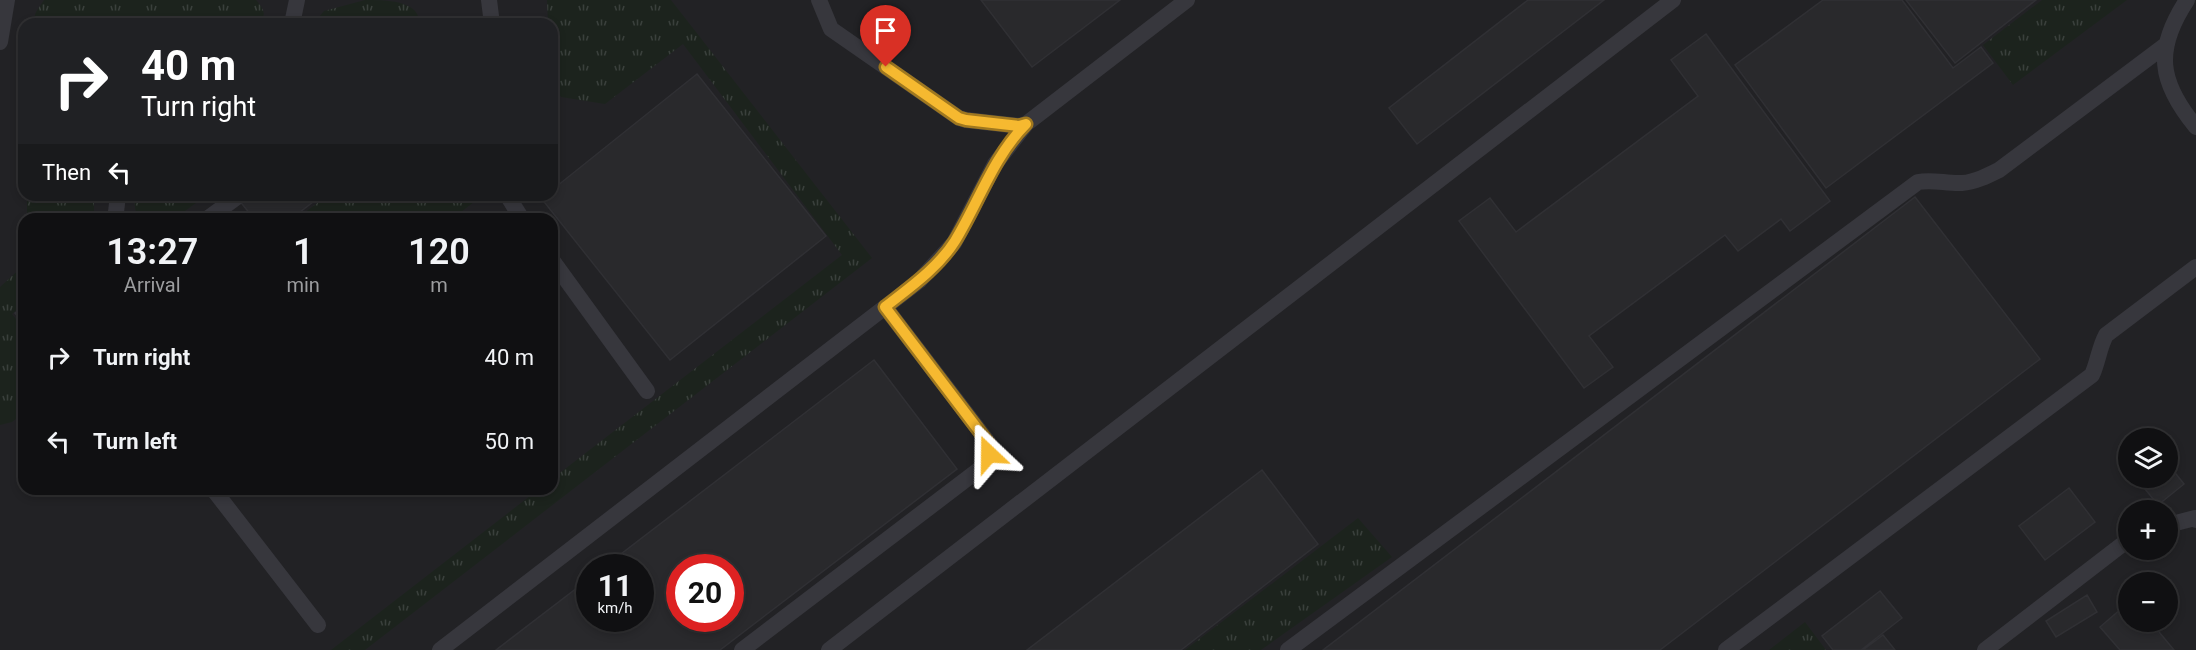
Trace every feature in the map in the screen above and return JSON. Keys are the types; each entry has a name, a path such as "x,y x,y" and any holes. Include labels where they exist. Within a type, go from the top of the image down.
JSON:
{"lane":[{"path":"0,42 8,0"},
{"path":"293,18 297,0"},
{"path":"489,0 491,18"},
{"path":"819,0 831,28 959,118 1019,126 1026,124"},
{"path":"440,650 919,281 954,243 995,164 1026,124 1187,0"},
{"path":"829,650 1673,0"},
{"path":"2187,0 2174,20 2167,44 2167,80 2179,106 2196,127"},
{"path":"1288,650 1918,182 1930,180 1963,183 1999,170 2167,44"},
{"path":"215,213 232,201"},
{"path":"1726,650 2092,375 2100,345 2106,335 2196,267"},
{"path":"558,268 647,391"},
{"path":"742,650 981,468 986,461 989,444 885,307"},
{"path":"218,495 318,625"},
{"path":"2178,522 2195,518 2196,520"},
{"path":"1985,650 2118,548"}],"shaded area":[{"path":"0,0 2196,0 2196,650 0,650"}],"green space":[{"path":"44,0 256,0 263,9 264,15 263,18 34,18"},
{"path":"365,0 391,1 408,6 414,10 418,18 318,18 324,11"},
{"path":"547,0 671,0 872,258 365,650 331,650 531,495 558,495 558,474 842,255 683,44 605,104 561,97 558,93 558,18 548,18"},
{"path":"2042,0 2127,0 2013,85 1983,45"},
{"path":"27,201 94,201 94,213 27,213"},
{"path":"134,201 199,201 182,213 136,213"},
{"path":"320,201 474,201 460,213 304,213"},
{"path":"18,270 18,308 12,314 18,322 18,418 12,422 0,425 0,287"},
{"path":"1358,518 1392,557 1261,650 1185,650"},
{"path":"1805,622 1826,650 1769,650"}],"building":[{"path":"981,0 1120,0 1032,67"},
{"path":"1528,0 1604,0 1417,144 1389,108"},
{"path":"1823,0 1902,0 1953,68 1981,47 1993,63 1826,188 1735,65"},
{"path":"1906,0 2036,0 1955,63"},
{"path":"1706,34 1830,201 1790,231 1781,219 1738,251 1725,235 1589,336 1613,367 1584,388 1459,221 1490,198 1516,232 1698,96 1671,60"},
{"path":"697,74 826,236 670,360 558,219 558,213 553,213 543,201 558,201 558,185"},
{"path":"1915,197 2040,359 1660,650 1323,650"},
{"path":"240,201 314,201 299,213 249,213"},
{"path":"874,360 957,469 744,632 744,554 666,554 666,632 744,632 720,650 496,650 576,589 576,632 654,632 654,554 621,554"},
{"path":"1262,470 1318,544 1181,650 1027,650"},
{"path":"2178,476 2184,484 2164,500 2154,500 2144,488 2178,488"},
{"path":"2069,488 2095,522 2045,560 2019,526"},
{"path":"1880,591 1902,618 1861,650 1833,650 1822,636"},
{"path":"2087,595 2097,612 2056,637 2046,621"},
{"path":"2118,612 2118,632 2159,632 2174,650 2120,650 2100,627"},
{"path":"1883,635 1895,650 1863,650"}],"route":[{"path":"886,67 959,118 1019,126 1026,124 1019,130 995,164 954,243 919,281 885,307 989,444 989,454"}]}
